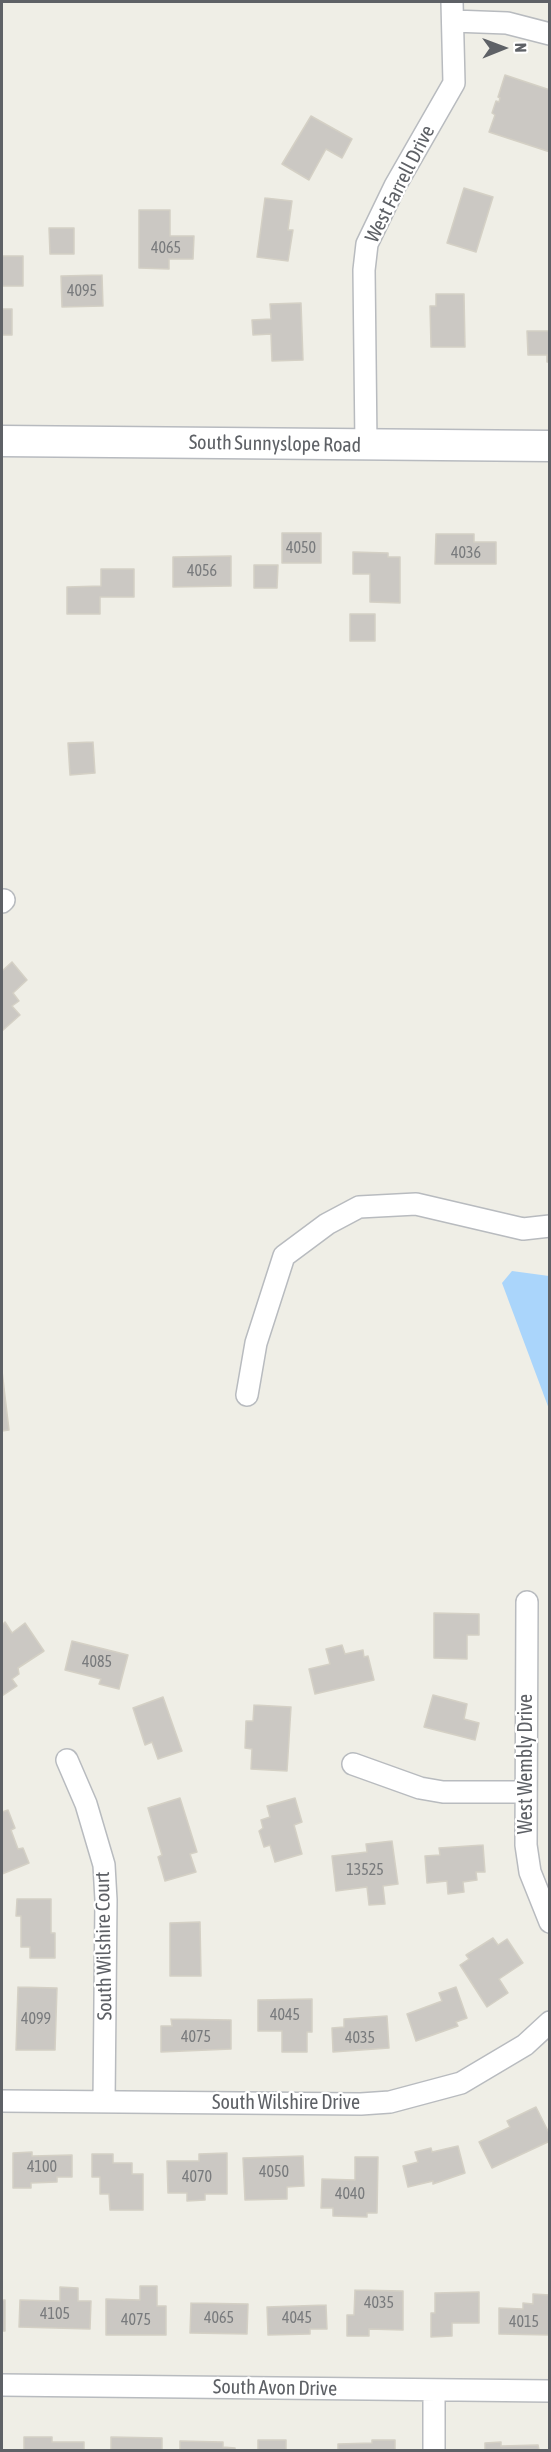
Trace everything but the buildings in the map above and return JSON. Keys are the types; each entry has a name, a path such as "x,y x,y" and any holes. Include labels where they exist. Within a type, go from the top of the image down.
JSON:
{"street":[{"path":"452,11 549,34"},
{"name":"West Farrell Drive","path":"366,445 364,270 368,244 395,186 454,83 452,11"},
{"name":"South Sunnyslope Road","path":"2,441 549,446"},
{"path":"248,1395 256,1343 284,1256 327,1224 359,1207 416,1204 523,1229 549,1226"},
{"name":"West Wembly Drive","path":"527,1602 526,1845 530,1872 549,1922"},
{"name":"South Wilshire Court","path":"67,1760 97,1836 104,1864 106,1900 104,2102"},
{"path":"353,1764 420,1788 443,1792 525,1792"},
{"name":"South Wilshire Drive","path":"2,2101 361,2104 390,2102 424,2095 461,2083 525,2045 549,2022"},
{"name":"South Avon Drive","path":"2,2385 549,2391"},
{"path":"434,2390 434,2451"}],"water":[{"path":"512,1271 549,1276 549,1409 502,1283"}]}
